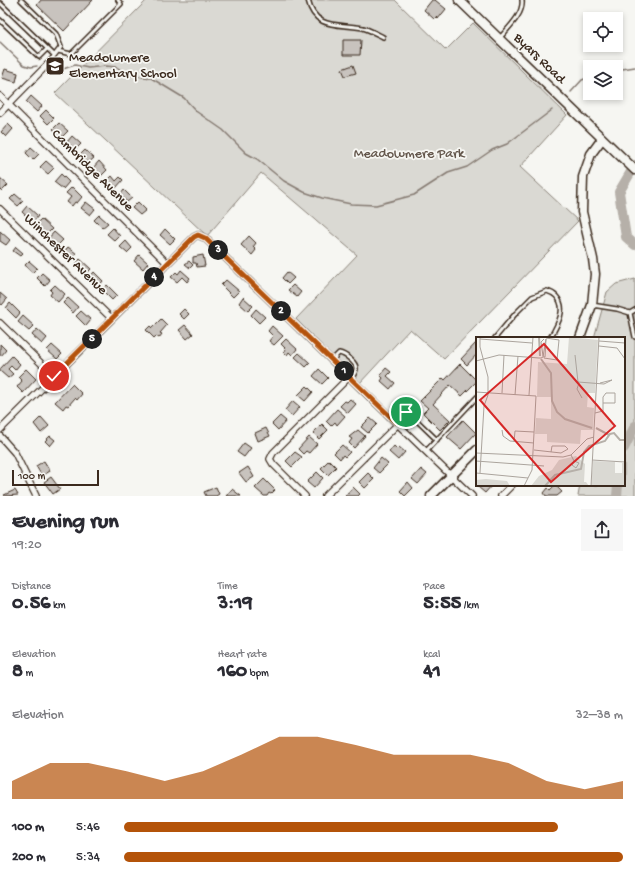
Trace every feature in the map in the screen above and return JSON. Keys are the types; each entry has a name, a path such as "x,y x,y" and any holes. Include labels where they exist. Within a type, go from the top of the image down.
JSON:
{"street":[{"name":"Byars Road","path":"459,0 635,170"},
{"path":"0,113 47,64"},
{"name":"Cambridge Avenue","path":"0,96 167,264"},
{"path":"580,337 592,305 594,274 593,259 582,212 583,177 591,154 602,139"},
{"name":"Winchester Avenue","path":"0,209 112,319"},
{"path":"0,430 194,237 198,235 205,238 472,496"},
{"path":"0,322 54,376"},
{"path":"305,496 273,464 270,459 273,453 350,378"},
{"path":"325,496 397,423"},
{"path":"0,436 15,453 36,496"},
{"path":"431,496 476,451"},
{"path":"501,496 511,486"}],"lane":[{"path":"21,0 56,34 61,47 47,64"},
{"path":"58,51 71,54 121,4 118,0"},
{"path":"308,0 312,11 326,24 363,28 383,37"},
{"path":"499,39 518,15 523,5 522,0"},
{"path":"0,3 54,56"},
{"path":"0,20 39,57 47,49"},
{"path":"496,337 532,297 547,291 556,296 562,307 559,322 551,337"},
{"path":"592,305 617,309 630,314"},
{"path":"630,314 635,310"},
{"path":"630,314 635,337"},
{"path":"332,360 339,353 342,353 350,360 356,366 356,370 350,378"},
{"path":"426,451 476,399"},
{"path":"397,423 406,412 409,413 437,440"}],"green space":[{"name":"Meadowmere Park","path":"147,0 395,0 446,50 473,23 567,115 520,167 578,221 444,359 410,329 359,384 296,319 357,255 261,173 207,236 55,93"},
{"path":"635,279 635,496 578,496 580,486 625,486 625,337 594,337 607,292 616,284"}],"building":[{"path":"41,0 93,0 64,31 37,5"},
{"path":"432,0 435,0 446,9 438,19 436,17 434,19 424,10"},
{"path":"343,40 361,40 360,55 343,55"},
{"path":"353,65 356,73 345,76 342,69"},
{"path":"5,69 18,73 16,82 2,78"},
{"path":"31,96 42,106 37,112 26,102"},
{"path":"46,110 54,118 48,124 40,116"},
{"path":"59,123 68,131 62,137 53,129"},
{"path":"8,124 13,129 6,137 1,132"},
{"path":"72,136 81,144 75,150 67,142"},
{"path":"31,147 39,154 33,160 26,153"},
{"path":"85,150 94,158 88,163 80,155"},
{"path":"46,161 54,168 48,174 40,167"},
{"path":"99,161 107,170 101,176 93,168"},
{"path":"61,174 69,182 63,189 54,182"},
{"path":"112,176 116,181 120,177 123,180 115,189 107,181"},
{"path":"0,178 8,185 2,191 0,189"},
{"path":"72,187 82,197 72,206 67,202 71,197 66,193"},
{"path":"124,190 132,198 127,202 120,195"},
{"path":"15,194 23,201 18,206 10,199"},
{"path":"86,202 95,209 90,215 81,208"},
{"path":"138,202 146,210 140,215 132,208"},
{"path":"27,206 38,216 33,222 22,212"},
{"path":"99,215 108,223 102,228 94,220"},
{"path":"41,219 52,229 46,235 35,225"},
{"path":"113,228 120,236 115,241 107,234"},
{"path":"165,229 175,239 170,244 160,235"},
{"path":"0,231 10,240 6,245 0,241"},
{"path":"54,232 63,240 57,246 48,239"},
{"path":"249,236 256,243 253,247 256,250 252,255 241,245"},
{"path":"126,241 132,248 127,253 120,247"},
{"path":"16,247 23,253 20,256 13,251"},
{"path":"68,247 77,254 71,260 63,253"},
{"path":"139,255 148,263 143,269 134,261"},
{"path":"203,255 205,266 197,267 196,263 193,263 193,257"},
{"path":"80,259 91,269 86,274 75,264"},
{"path":"29,261 37,268 32,273 25,265"},
{"path":"189,261 193,265 190,268 185,264"},
{"path":"181,270 190,278 187,282 182,277 177,282 171,277 176,272 178,274"},
{"path":"94,272 103,281 98,287 89,278"},
{"path":"287,272 294,278 288,284 282,278"},
{"path":"42,273 50,280 45,286 37,278"},
{"path":"226,280 239,291 233,297 221,285"},
{"path":"55,285 65,294 58,302 50,295 52,292 50,290"},
{"path":"107,285 117,295 112,300 102,290"},
{"path":"293,285 301,292 297,297 288,290"},
{"path":"0,293 7,299 2,305 0,303"},
{"path":"243,297 253,306 248,311 239,303"},
{"path":"68,298 78,307 73,313 63,303"},
{"path":"10,303 20,313 16,318 6,308"},
{"path":"184,309 189,314 184,319 179,314"},
{"path":"256,309 265,317 259,323 251,315"},
{"path":"81,311 91,320 86,326 76,316"},
{"path":"23,316 34,326 29,331 18,322"},
{"path":"161,319 167,325 160,333 162,334 159,338 156,336 154,338 146,330 150,326 152,328"},
{"path":"185,325 193,334 187,339 179,330"},
{"path":"272,326 283,336 274,345 269,341 273,336 268,331"},
{"path":"37,329 47,338 42,344 32,335"},
{"path":"286,339 297,349 292,355 289,352 287,355 284,352 286,349 281,344"},
{"path":"476,343 476,355 467,365 461,359"},
{"path":"0,344 6,350 1,356 0,354"},
{"path":"52,345 62,354 57,359 47,350"},
{"path":"299,353 310,363 306,367 295,357"},
{"path":"12,356 20,364 15,370 11,366 8,369 13,374 8,378 0,371 0,369"},
{"path":"460,364 476,380 476,382 462,396 450,385 433,404 450,420 440,430 423,413 428,408 420,401 443,378 445,380"},
{"path":"386,368 391,372 387,376 395,383 390,389 381,381 383,378 380,375"},
{"path":"26,369 36,379 23,393 17,387 22,381 18,377"},
{"path":"319,369 328,378 322,384 313,376"},
{"path":"72,384 82,394 77,400 75,398 63,409 55,402"},
{"path":"307,386 313,392 305,401 298,395"},
{"path":"350,399 356,404 348,413 340,406 345,401 347,402"},
{"path":"293,401 300,407 292,416 285,410"},
{"path":"337,409 345,416 337,425 335,422 331,426 326,421"},
{"path":"280,416 286,421 278,430 272,424"},
{"path":"41,417 49,426 41,433 34,424"},
{"path":"370,418 377,424 368,433 361,427"},
{"path":"463,420 476,433 461,449 447,437"},
{"path":"322,424 328,430 319,439 313,433"},
{"path":"266,428 270,436 258,441 255,433"},
{"path":"358,430 365,436 354,448 349,443 352,439 349,437"},
{"path":"50,436 55,440 50,446 45,441"},
{"path":"309,437 317,444 309,453 306,451 303,454 298,449"},
{"path":"244,443 251,448 244,457 237,452"},
{"path":"342,445 350,452 345,457 343,455 340,459 334,453"},
{"path":"394,446 397,449 399,447 405,452 398,460 389,452"},
{"path":"295,452 302,457 292,467 286,461"},
{"path":"381,458 388,464 379,473 373,468"},
{"path":"329,460 336,467 328,475 321,468"},
{"path":"44,461 50,471 42,476 36,466"},
{"path":"248,467 254,477 246,482 239,473"},
{"path":"421,469 427,474 418,484 412,479"},
{"path":"317,472 323,478 314,488 307,482"},
{"path":"368,473 374,479 365,488 359,482"},
{"path":"51,477 60,489 53,494 44,482"},
{"path":"264,479 275,490 267,496 264,496 255,488"},
{"path":"408,482 413,488 405,496 400,491"},
{"path":"478,486 491,486 485,493"},
{"path":"556,486 562,492 557,496 546,496 544,493 548,488 550,490"},
{"path":"216,487 219,494 216,496 206,496 204,492"},
{"path":"353,487 360,494 358,496 345,496"},
{"path":"232,489 237,493 241,496 226,496"},
{"path":"15,490 18,495 4,495"}],"waterway":[{"path":"0,42 24,65 31,67 37,66"},
{"path":"52,68 63,69 75,65 88,68 106,66 116,67 129,75 151,78 184,98 197,112 223,130 246,153 257,159 284,181 304,192 322,198 351,204 376,205 414,195 448,173 467,167 492,150 507,144 552,110"},
{"path":"623,69 635,67"},
{"path":"571,92 583,80"},
{"path":"635,165 619,192 626,237 635,245"},
{"path":"625,446 635,426"},
{"path":"617,496 618,486"}],"place":[{"name":"Meadowmere Elementary School","path":"55,66"}],"route":[{"path":"54,376 194,237 198,235 205,238 396,422 406,412"}]}
